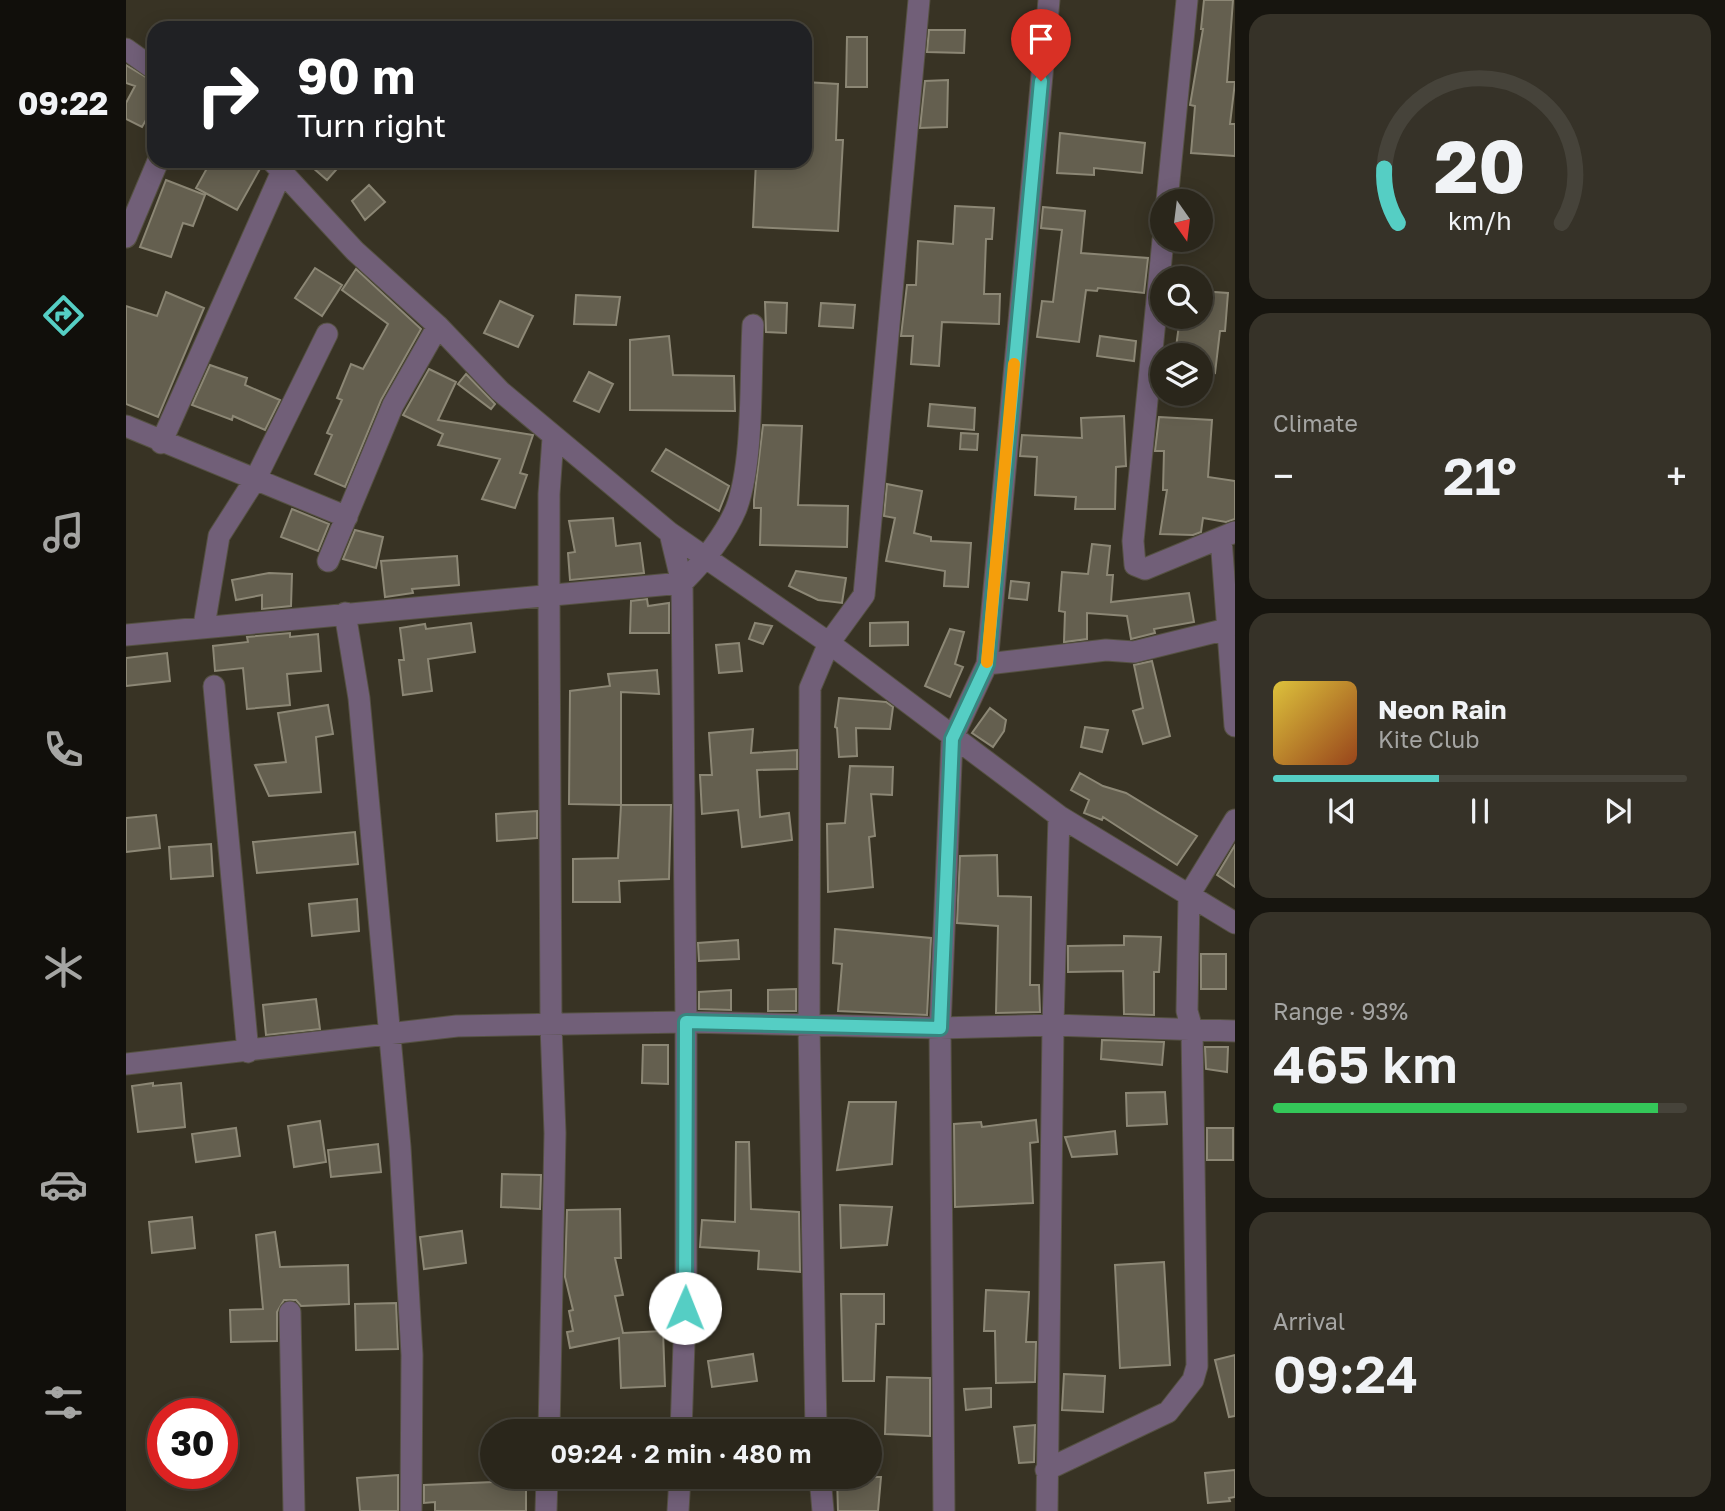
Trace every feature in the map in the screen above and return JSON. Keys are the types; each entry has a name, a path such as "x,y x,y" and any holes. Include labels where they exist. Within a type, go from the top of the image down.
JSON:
{"street":[{"path":"907,0 934,0"},
{"path":"816,1419 809,1025 810,688 829,643 864,595 919,0"},
{"path":"944,1511 940,1028 952,739 987,664 1049,0"},
{"path":"1168,189 1187,0"},
{"path":"126,49 147,64"},
{"path":"126,237 155,168"},
{"path":"162,443 276,168"},
{"path":"280,168 355,251 438,326 500,391 670,533 829,643 952,739 1059,816 1235,923"},
{"path":"1162,252 1133,541 1135,565 1145,569 1228,535 1227,629 1235,726"},
{"path":"126,635 682,583 707,558 736,508 746,461 753,325"},
{"path":"328,561 393,405 438,326"},
{"path":"204,626 219,536 256,478 327,334"},
{"path":"126,426 347,517"},
{"path":"549,1419 555,1133 551,1026 549,494 553,438"},
{"path":"670,533 682,583 686,1282 681,1419"},
{"path":"345,613 359,698 390,1032 412,1355 411,1511"},
{"path":"987,664 1106,650 1134,652 1227,629"},
{"path":"214,686 248,1052"},
{"path":"1047,1511 1053,1025 1059,816"},
{"path":"1046,1470 1168,1412 1193,1380 1197,1366 1192,1030 1187,1011 1189,895 1235,820"},
{"path":"126,1064 248,1052 390,1032 457,1027 686,1022 940,1028 1053,1025 1235,1031"},
{"path":"290,1312 294,1511"},
{"path":"546,1511 547,1489"},
{"path":"678,1511 679,1489"},
{"path":"821,1489 823,1511"}],"building":[{"path":"1204,0 1233,0 1227,82 1235,82 1230,124 1235,124 1235,156 1191,153 1195,106 1190,105 1203,29"},
{"path":"929,30 965,30 964,53 927,52"},
{"path":"847,37 867,37 867,87 846,87"},
{"path":"126,65 147,78 147,118 142,127 126,119 126,103 135,86 126,83"},
{"path":"948,80 947,127 920,128 925,81"},
{"path":"812,82 838,84 836,140 843,140 838,231 753,227 756,168 812,168"},
{"path":"1060,133 1145,143 1142,173 1094,168 1094,175 1057,173"},
{"path":"207,168 260,168 237,210 196,188"},
{"path":"313,168 338,168 327,180"},
{"path":"166,180 205,195 193,226 183,223 171,257 140,247"},
{"path":"369,185 385,202 365,220 352,201"},
{"path":"955,206 994,208 992,239 986,239 984,294 1000,294 999,324 942,322 939,366 911,364 913,336 901,336 907,285 916,285 918,241 953,244"},
{"path":"1043,207 1085,211 1081,253 1148,258 1144,293 1098,288 1097,291 1086,290 1079,342 1037,337 1042,301 1053,302 1062,230 1041,228"},
{"path":"315,268 342,285 322,316 295,298"},
{"path":"356,269 421,329 381,400 345,487 315,474 332,435 327,433 342,400 337,398 351,364 363,369 388,324 342,290"},
{"path":"166,292 204,308 158,417 126,404 126,306 157,316"},
{"path":"1213,292 1228,293 1225,331 1220,331 1215,373 1213,343 1177,343 1178,329 1213,329"},
{"path":"576,295 620,297 616,325 574,324"},
{"path":"500,301 533,316 518,347 484,333"},
{"path":"765,302 787,303 786,333 766,332"},
{"path":"821,303 855,305 853,328 819,326"},
{"path":"669,336 673,375 734,376 735,411 630,410 630,340"},
{"path":"1100,336 1136,341 1134,361 1097,356"},
{"path":"210,365 247,378 245,385 280,400 265,430 233,416 232,420 192,405"},
{"path":"429,369 456,382 438,420 533,435 520,473 527,475 515,508 482,499 500,459 438,445 443,434 403,415"},
{"path":"589,372 613,384 599,412 574,401"},
{"path":"466,374 495,404 491,409 458,384"},
{"path":"930,404 975,408 974,430 928,426"},
{"path":"1124,416 1126,466 1116,467 1115,509 1075,509 1076,497 1035,495 1037,457 1020,456 1022,435 1082,438 1081,418"},
{"path":"1159,417 1212,420 1208,477 1235,481 1235,519 1226,522 1203,518 1201,532 1193,535 1160,534 1167,490 1163,490 1164,451 1155,451"},
{"path":"763,425 802,426 798,505 848,506 847,547 760,545 761,508 754,508 754,500"},
{"path":"961,433 978,434 977,450 960,449"},
{"path":"666,449 729,486 719,511 652,471"},
{"path":"887,484 922,491 914,533 931,537 931,541 971,543 968,587 944,586 945,571 886,561 895,518 884,516"},
{"path":"292,509 329,524 318,551 281,537"},
{"path":"613,518 616,546 640,543 644,573 570,580 568,553 575,552 569,521"},
{"path":"355,530 383,537 376,568 343,559"},
{"path":"1092,544 1110,546 1107,575 1113,575 1111,602 1189,593 1194,622 1154,629 1155,633 1131,639 1127,616 1087,613 1087,639 1064,642 1065,612 1059,611 1062,572 1088,574"},
{"path":"457,556 459,585 412,589 413,593 385,597 381,561"},
{"path":"796,571 846,578 842,603 818,600 789,586"},
{"path":"269,573 292,574 291,606 262,609 262,595 236,600 232,580"},
{"path":"1011,581 1029,583 1027,600 1009,598"},
{"path":"647,599 648,606 669,603 669,633 630,633 631,601"},
{"path":"908,622 908,645 870,646 870,623"},
{"path":"471,623 475,652 428,659 432,691 403,695 399,660 404,660 400,628 425,624 426,629"},
{"path":"755,623 772,626 763,644 749,639"},
{"path":"950,629 964,632 955,664 963,667 950,697 925,686"},
{"path":"290,633 290,637 318,634 321,671 287,674 290,705 247,709 243,668 215,671 213,646 248,642 247,637"},
{"path":"739,643 742,671 719,673 716,645"},
{"path":"167,653 170,681 126,686 126,658"},
{"path":"1152,661 1170,736 1143,744 1133,711 1143,708 1134,665"},
{"path":"657,670 659,694 621,692 621,805 569,804 570,691 610,686 608,674"},
{"path":"839,698 886,702 893,707 890,729 856,728 857,756 839,757 835,727"},
{"path":"328,705 333,734 316,737 321,792 269,796 255,765 286,762 278,713"},
{"path":"990,708 1006,720 1004,731 993,747 972,733"},
{"path":"1085,727 1108,730 1102,752 1081,747"},
{"path":"753,729 751,753 797,750 797,769 757,770 760,817 789,813 792,840 742,847 738,810 702,814 700,775 712,775 709,733"},
{"path":"850,766 893,767 892,795 871,794 875,836 869,837 873,887 828,892 827,824 845,823"},
{"path":"1080,773 1103,786 1126,793 1197,836 1177,865 1103,817 1102,820 1084,813 1089,800 1071,790"},
{"path":"621,805 671,805 669,879 619,881 620,902 573,902 573,859 618,858"},
{"path":"537,811 537,838 497,841 496,814"},
{"path":"156,815 160,848 126,852 126,818"},
{"path":"355,832 358,864 257,873 253,842"},
{"path":"211,844 213,876 171,879 169,847"},
{"path":"1235,845 1235,887 1217,875"},
{"path":"997,855 998,896 1031,897 1030,985 1039,985 1040,1012 996,1013 998,926 957,923 960,856"},
{"path":"357,899 359,931 312,936 309,904"},
{"path":"835,929 931,938 927,1015 838,1011 842,964 833,963"},
{"path":"1124,936 1161,937 1159,972 1154,972 1154,1015 1124,1014 1123,971 1068,972 1068,946 1124,945"},
{"path":"738,940 739,959 699,961 698,943"},
{"path":"1201,954 1226,954 1226,989 1201,989"},
{"path":"796,989 796,1011 768,1011 768,990"},
{"path":"731,990 731,1010 699,1009 699,992"},
{"path":"316,999 320,1029 266,1035 263,1005"},
{"path":"1102,1040 1164,1042 1162,1065 1101,1059"},
{"path":"643,1045 668,1045 668,1084 642,1083"},
{"path":"1205,1047 1228,1047 1227,1072 1206,1069"},
{"path":"153,1083 153,1086 181,1083 185,1127 138,1132 132,1086"},
{"path":"1165,1092 1167,1124 1127,1126 1126,1093"},
{"path":"849,1102 896,1102 892,1164 837,1170"},
{"path":"1036,1120 1038,1142 1030,1143 1033,1203 955,1207 954,1124 981,1122 982,1127"},
{"path":"320,1121 326,1162 294,1167 288,1126"},
{"path":"236,1128 240,1156 196,1162 192,1134"},
{"path":"1207,1128 1233,1128 1233,1160 1207,1160"},
{"path":"1115,1131 1117,1154 1072,1157 1065,1137"},
{"path":"736,1142 749,1142 751,1209 799,1212 800,1272 758,1269 759,1251 700,1247 702,1220 735,1222"},
{"path":"378,1144 381,1172 331,1177 328,1150"},
{"path":"502,1174 541,1175 540,1209 501,1207"},
{"path":"840,1205 892,1207 887,1245 841,1248"},
{"path":"620,1209 621,1258 615,1258 623,1295 615,1296 623,1333 663,1331 665,1386 621,1388 619,1338 570,1348 567,1332 573,1331 569,1311 573,1310 565,1277 567,1210"},
{"path":"192,1217 195,1248 152,1253 149,1222"},
{"path":"462,1231 466,1263 424,1269 420,1237"},
{"path":"275,1232 280,1267 348,1265 349,1304 301,1306 296,1300 284,1300 277,1312 277,1341 231,1342 230,1310 263,1309 256,1235"},
{"path":"1164,1262 1170,1365 1120,1368 1115,1265"},
{"path":"986,1290 1029,1292 1026,1342 1036,1342 1035,1382 996,1383 995,1331 984,1331"},
{"path":"841,1294 884,1294 884,1324 876,1324 874,1381 843,1381"},
{"path":"396,1303 398,1349 356,1350 355,1304"},
{"path":"753,1354 757,1381 712,1387 708,1361"},
{"path":"1235,1355 1235,1416 1229,1417 1215,1360"},
{"path":"1064,1374 1105,1376 1103,1412 1062,1410"},
{"path":"887,1377 930,1378 930,1436 885,1434"},
{"path":"991,1388 991,1407 966,1410 964,1389"},
{"path":"1035,1425 1034,1462 1019,1463 1014,1427"},
{"path":"1235,1470 1235,1497 1229,1498 1230,1501 1208,1503 1205,1473"},
{"path":"398,1475 398,1511 360,1511 357,1478"},
{"path":"480,1483 480,1489 526,1489 526,1511 435,1511 435,1502 424,1503 424,1485"},
{"path":"837,1489 880,1489 878,1511 838,1511"}],"slow traffic":[{"path":"987,662 1014,364"}],"route":[{"path":"685,1308 686,1022 940,1028 952,739 987,664 1041,81"}]}
